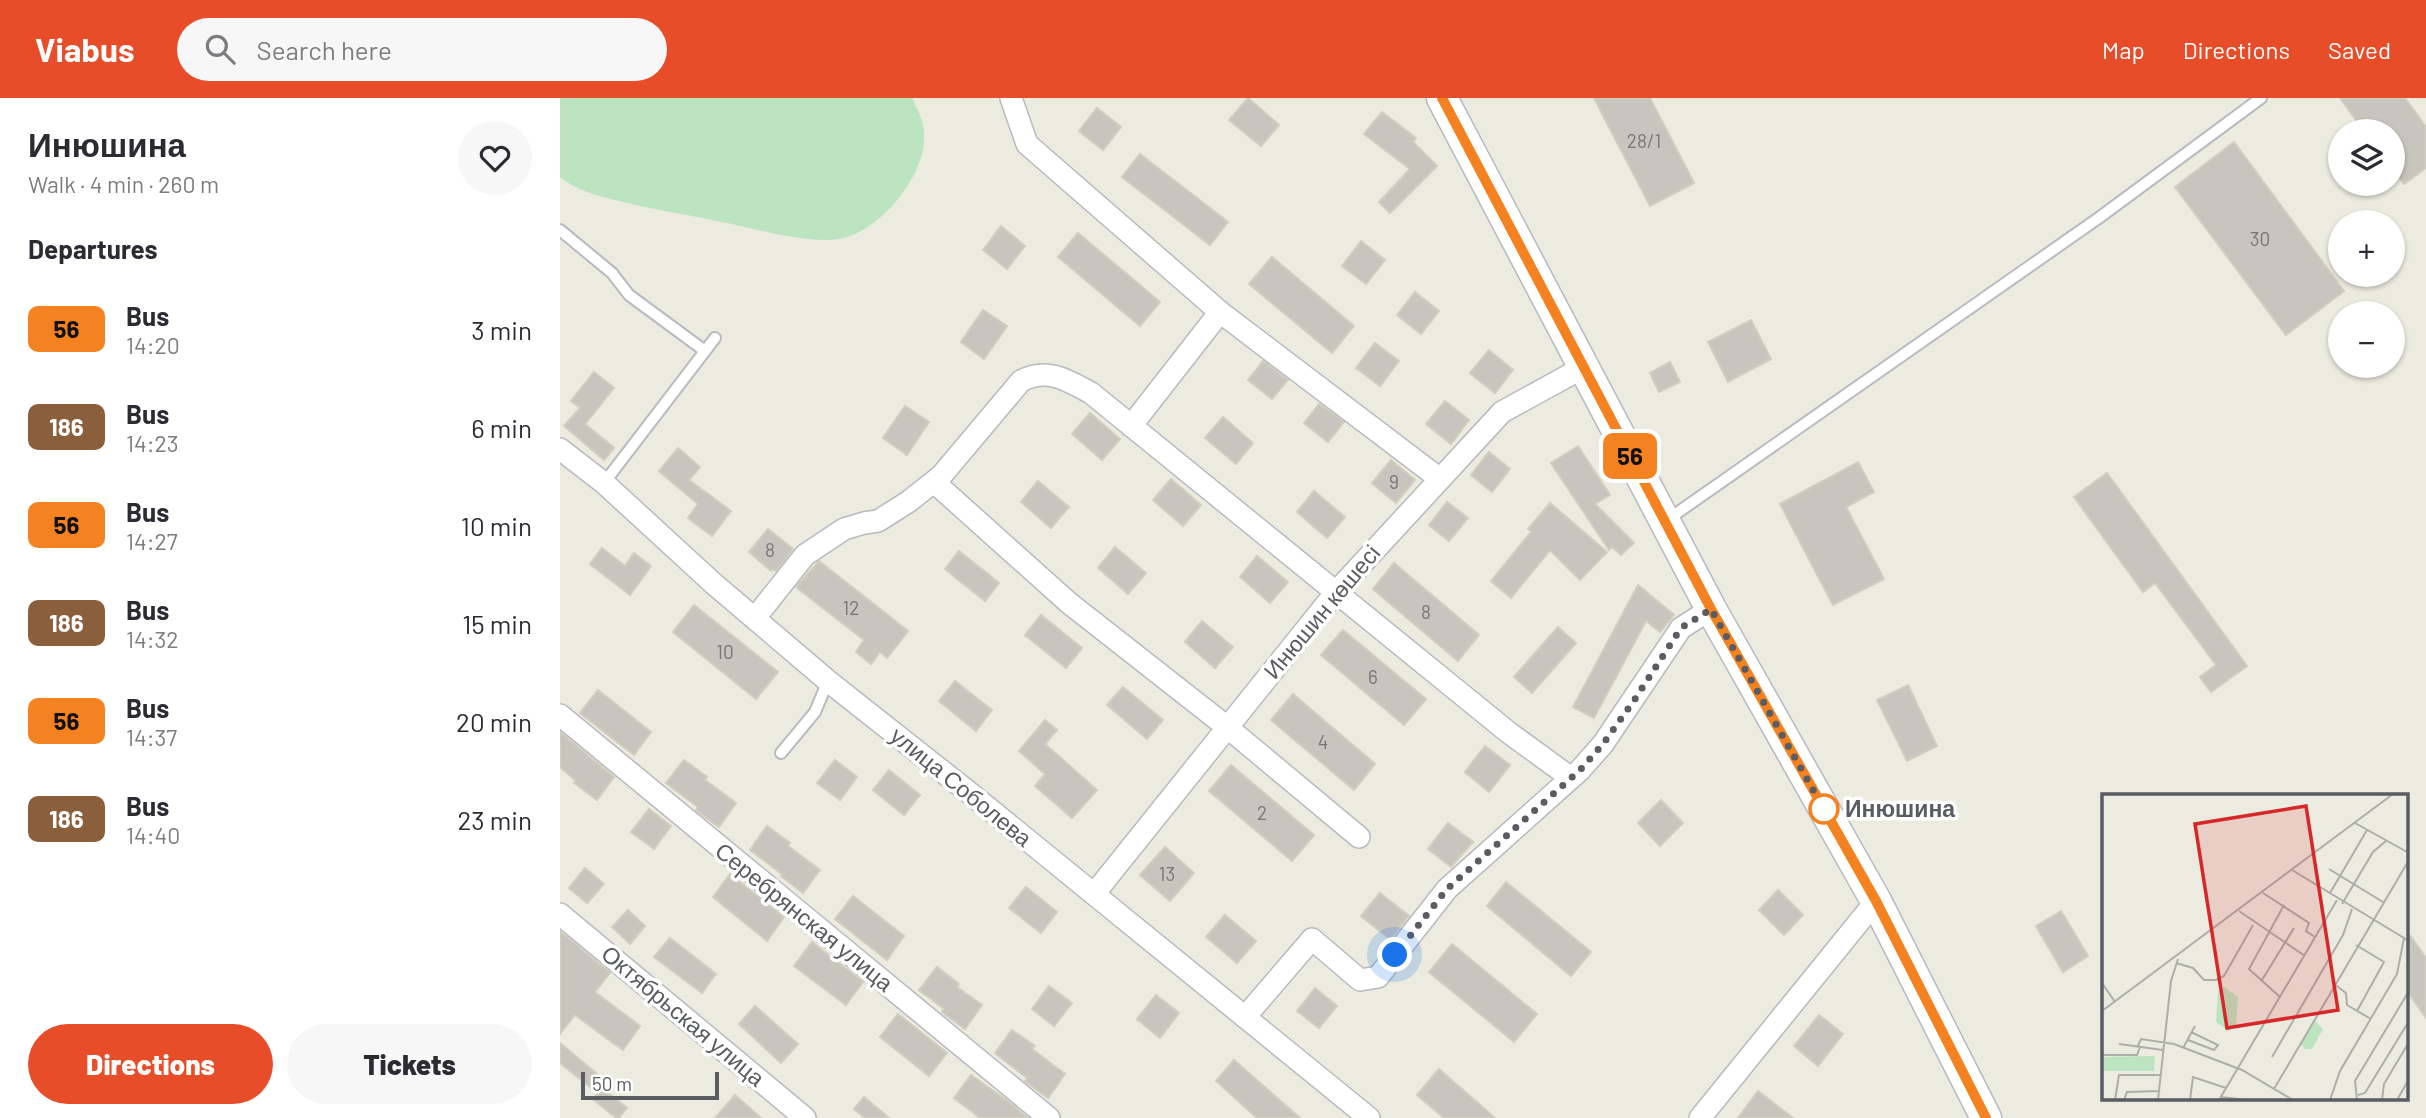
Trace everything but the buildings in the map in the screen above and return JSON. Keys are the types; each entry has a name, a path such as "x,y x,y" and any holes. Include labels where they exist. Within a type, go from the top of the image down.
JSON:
{"main road":[{"path":"1442,98 1711,609 1876,901 1986,1118"}],"street":[{"path":"1011,98 1027,144 1220,312 1440,479"},
{"path":"1131,426 1220,312"},
{"name":"Инюшин көшесі","path":"1094,894 1336,592 1502,412 1584,367"},
{"path":"754,618 805,555 844,529 878,521 934,482 1021,381 1035,373 1067,380 1091,393 1508,732 1571,778"},
{"name":"улица Соболева","path":"560,449 604,483 828,681 1369,1118"},
{"path":"934,482 1069,603 1227,727 1359,837"},
{"path":"1244,1017 1312,939 1360,979 1378,977 1447,889 1571,778 1603,744 1681,628 1711,609"},
{"name":"Серебрянская улица","path":"560,715 1049,1118"},
{"path":"1700,1118 1876,901"},
{"name":"Октябрьская улица","path":"560,914 802,1117"}],"lane":[{"path":"1665,522 2100,216 2261,98"},
{"path":"560,230 612,273 629,295 705,351"},
{"path":"604,483 715,338"},
{"path":"781,753 815,712 828,681"}],"green space":[{"path":"560,98 912,98 923,124 923,149 918,166 898,199 870,225 839,239 793,237 617,201 570,184 560,177"}],"bus line":[{"name":"56","path":"1442,98 1711,609 1876,901 1986,1118"}],"place":[{"name":"Инюшина","path":"1824,809"}],"route":[{"path":"1395,955 1447,889 1580,770 1603,744 1681,628 1711,609 1825,811 1824,809"}]}
